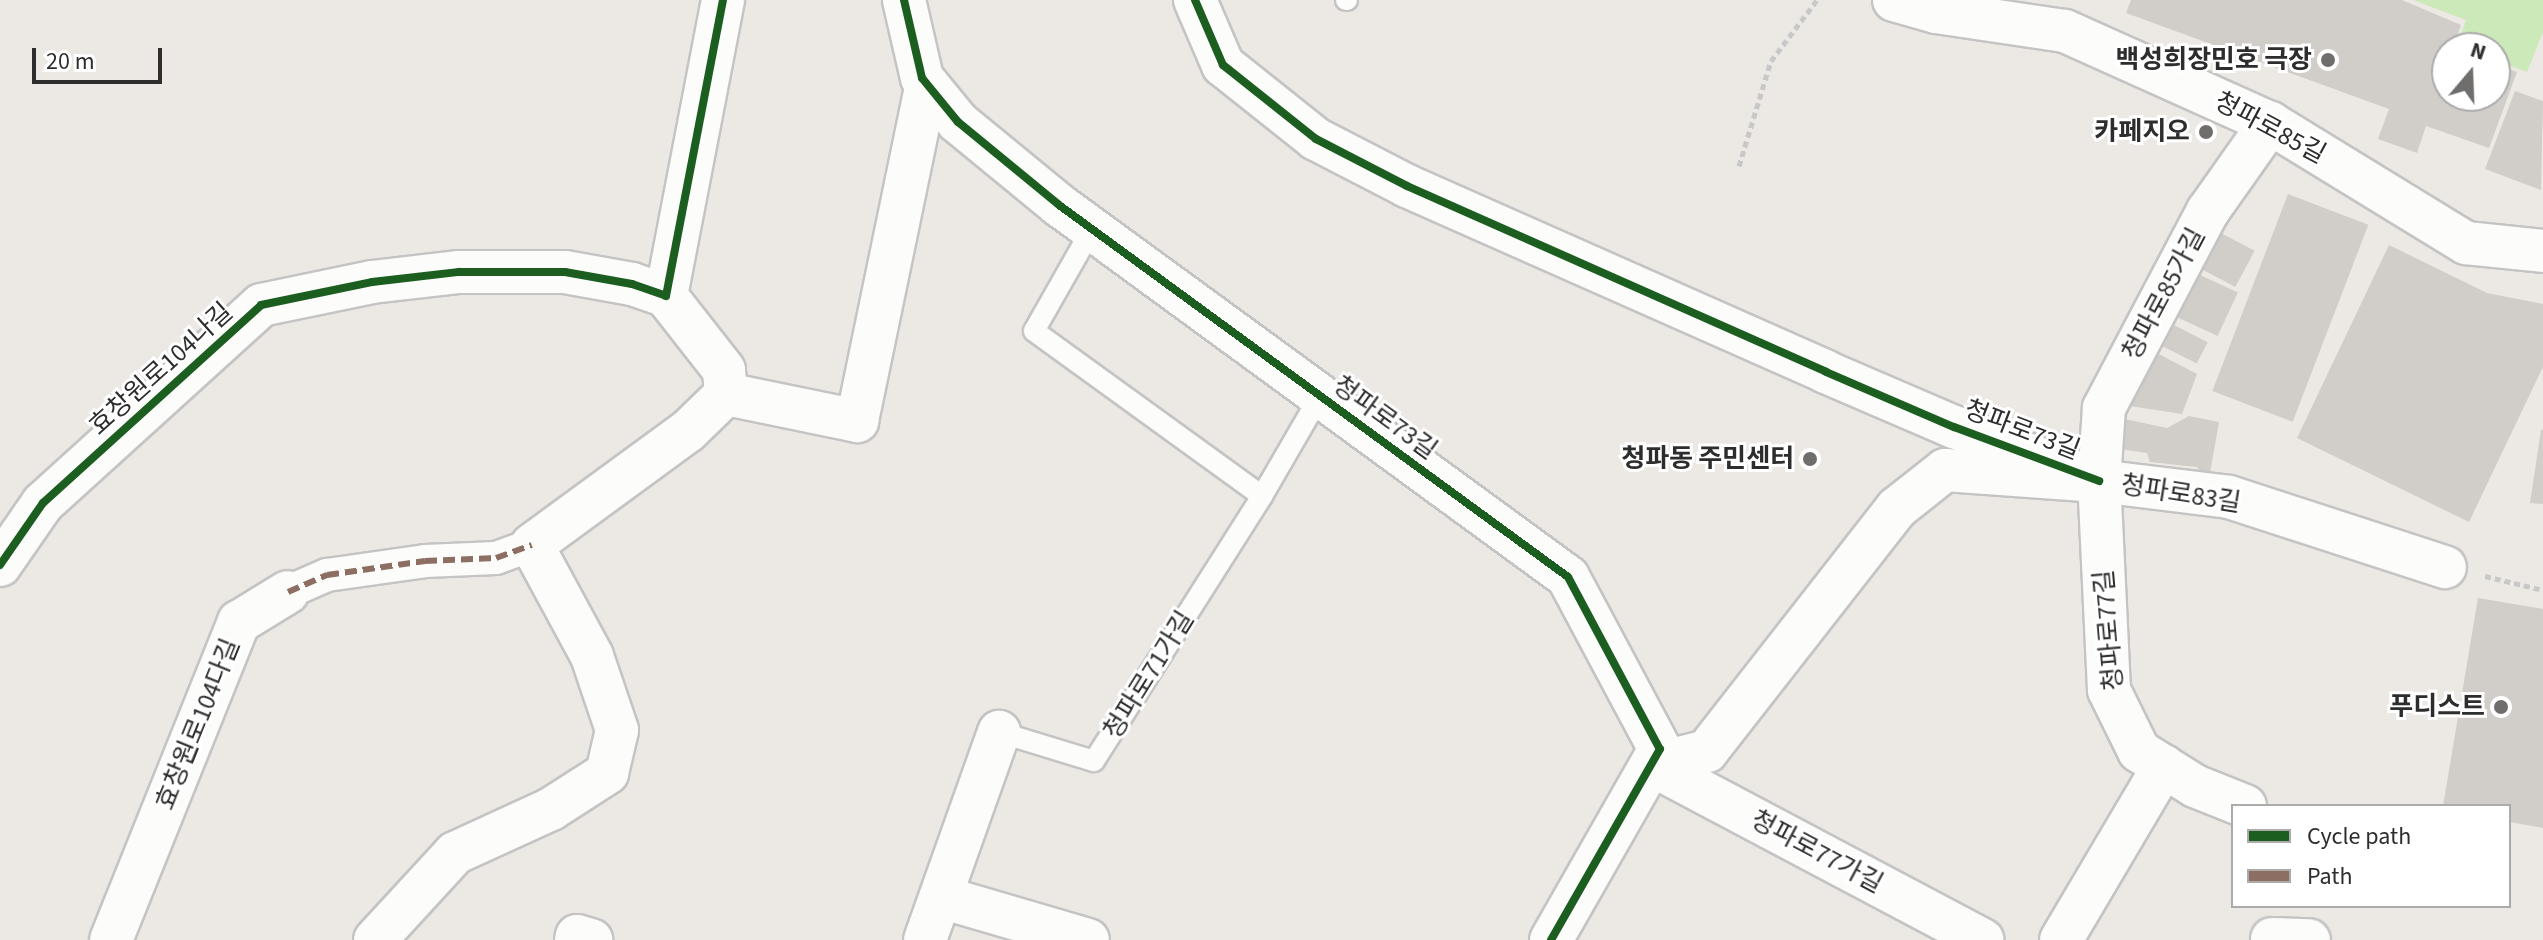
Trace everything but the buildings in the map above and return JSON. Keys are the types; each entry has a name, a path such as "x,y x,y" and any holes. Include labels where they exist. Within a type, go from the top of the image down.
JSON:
{"street":[{"path":"723,0 666,296 724,370 726,394"},
{"name":"청파로73길","path":"904,0 922,78 958,122 1092,229 1568,577 1660,749 1652,765"},
{"name":"청파로73길","path":"1195,0 1223,65 1316,139 1407,186 1798,359 1954,427 2099,481"},
{"name":"청파로85길","path":"1894,0 1936,12 2065,31 2270,123 2466,243 2543,251"},
{"name":"청파로73길","path":"726,394 857,421 927,84"},
{"name":"청파로85가길","path":"2099,481 2104,408 2208,211 2270,123"},
{"name":"효창원로104나길","path":"0,565 43,503 261,305 372,282 459,272 565,272 632,284 666,296"},
{"name":"효창원로104다길","path":"111,940 239,622 288,592 327,575 425,561 496,558 532,545 688,431 726,394"},
{"name":"청파로83길","path":"1652,765 1707,751 1897,508 1945,470 2099,481 2229,497 2445,567"},
{"name":"청파로77길","path":"2099,481 2109,690 2139,751 2195,786 2240,804"},
{"path":"375,940 455,853 551,809 607,773 617,730 592,656 532,545"},
{"name":"청파로71가길","path":"925,940 999,732"},
{"path":"1551,940 1568,905 1652,765"},
{"name":"청파로77가길","path":"1652,765 1982,940"},
{"path":"2061,940 2164,766"},
{"path":"941,897 1088,940"},
{"path":"576,940 577,936 591,940"}],"lane":[{"path":"1092,229 1034,331 1262,496"},
{"name":"청파로71가길","path":"999,732 1094,761 1262,496 1320,396"}],"path":[{"path":"1739,166 1771,61 1817,0"},
{"path":"2445,567 2543,590"}],"green space":[{"path":"2413,0 2543,0 2543,32 2527,72 2511,66 2511,32 2462,32 2466,20"}],"marked path":[{"path":"288,592 327,575 425,561 496,558 532,545"}],"cycle path":[{"path":"0,565 43,503 261,305 372,282 459,272 565,272 632,284 666,296 723,0"},
{"path":"904,0 922,78 958,122 1059,205 1568,577 1660,749 1551,940"},
{"path":"1195,0 1223,65 1316,139 1407,186 1826,372 1954,427 2099,481"}],"place":[{"name":"백성희장민호 극장","path":"2328,60"},
{"name":"카페지오","path":"2206,132"},
{"name":"청파동 주민센터","path":"1810,459"},
{"name":"푸디스트","path":"2501,707"}]}
